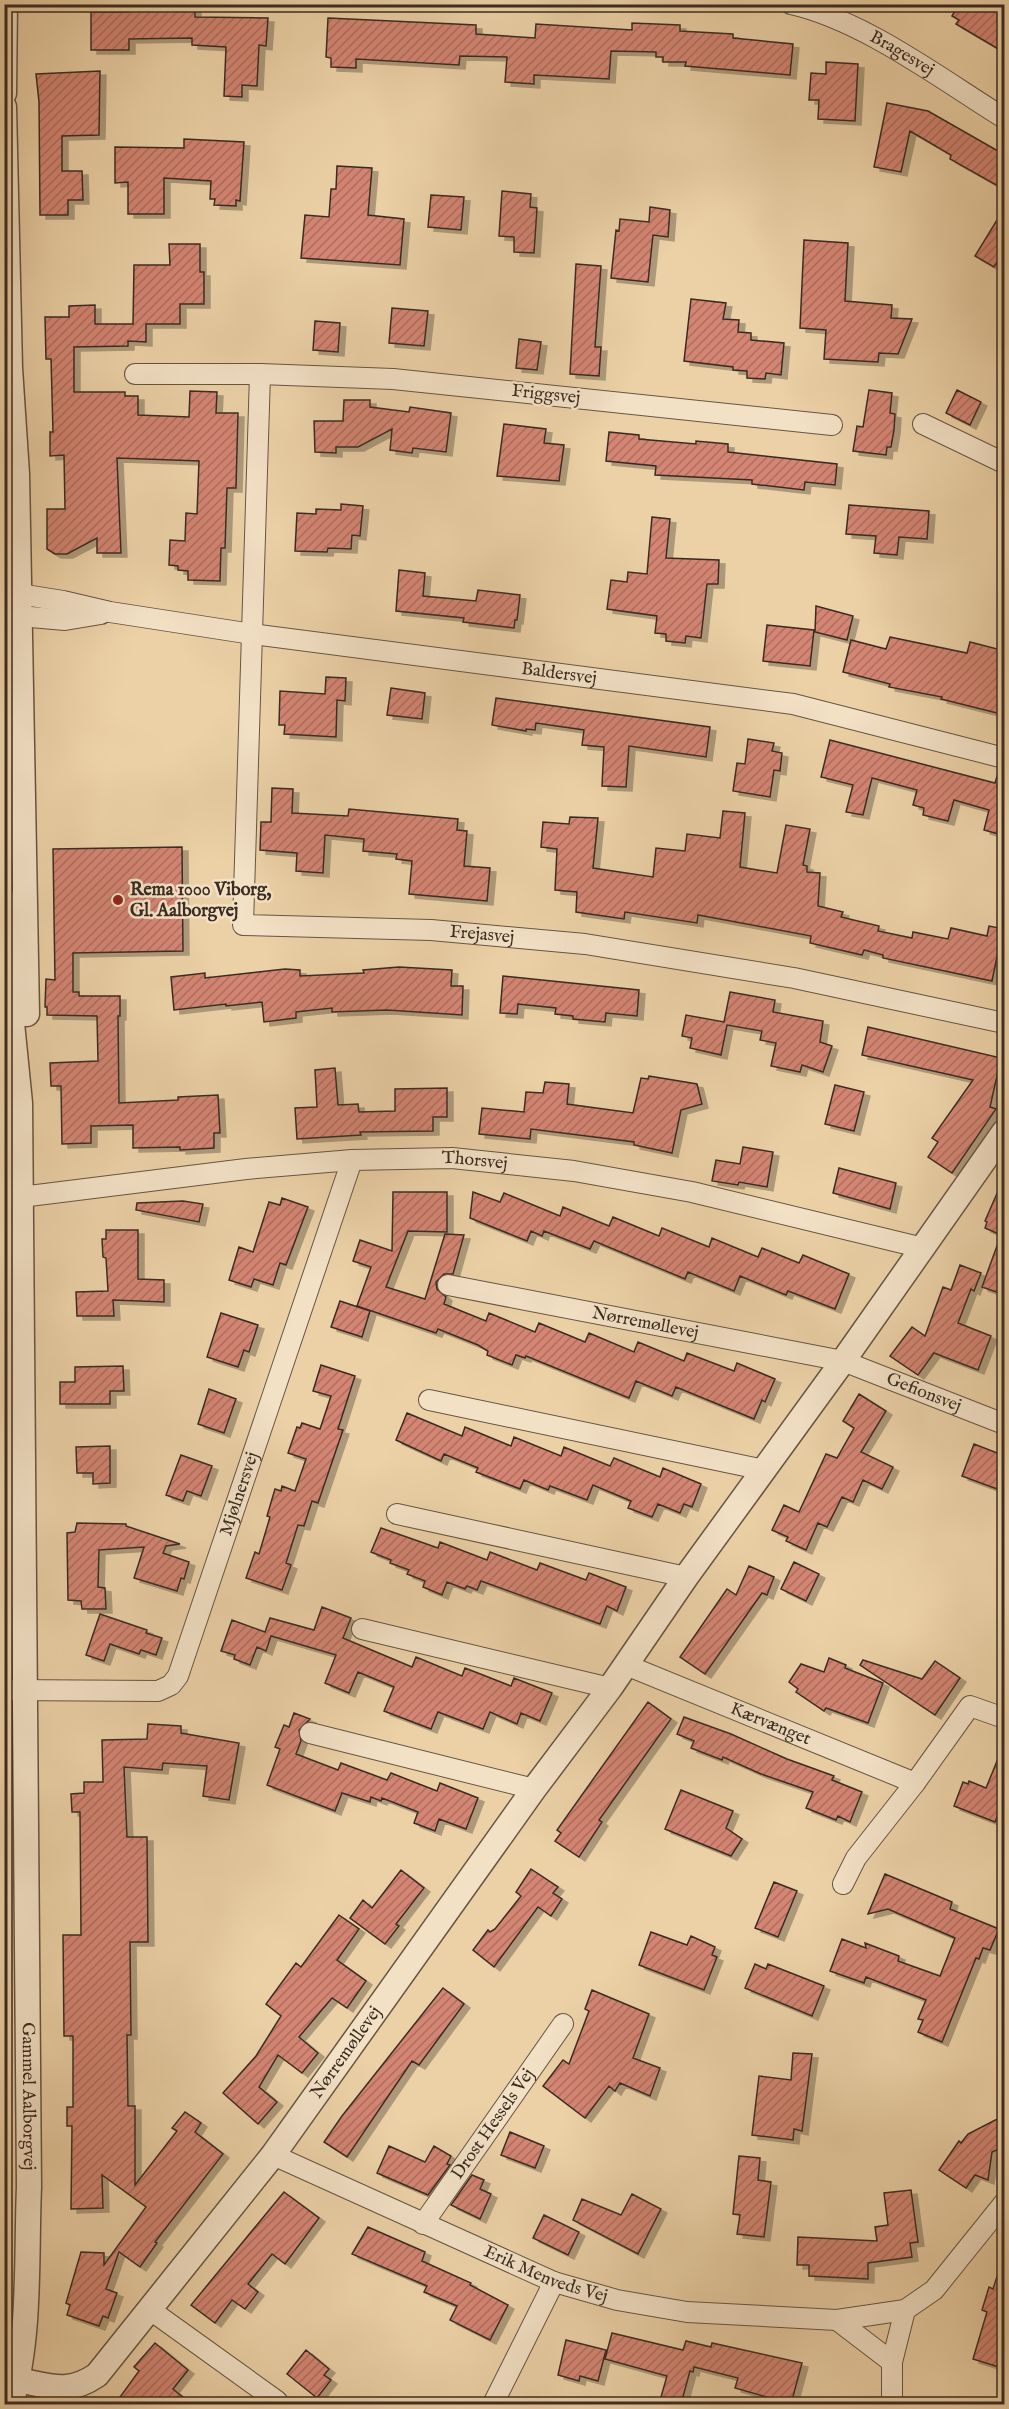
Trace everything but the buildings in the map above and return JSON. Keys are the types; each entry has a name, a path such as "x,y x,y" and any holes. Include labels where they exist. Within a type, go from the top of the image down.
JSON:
{"street":[{"path":"4,93 5,4"},
{"name":"Bragesvej","path":"790,4 814,9 868,34 1005,118"},
{"name":"Gammel Aalborgvej","path":"4,107 10,368 17,474 12,604 24,764 27,1022 26,1056 20,1103"},
{"name":"Gammel Aalborgvej","path":"4,398 10,368"},
{"name":"Friggsvej","path":"135,374 260,374 393,379 832,425"},
{"path":"252,634 260,374"},
{"path":"923,424 1005,463"},
{"name":"Baldersvej","path":"12,604 63,601 110,612 252,634 793,704 1005,758"},
{"name":"Frejasvej","path":"252,634 243,925 430,930 585,944 794,978 1005,1023"},
{"name":"Gammel Aalborgvej","path":"4,900 20,1103 15,1691 29,2187 24,2319 18,2380 11,2404"},
{"name":"Nørremøllevej","path":"18,2380 63,2389 83,2385 97,2375 273,2155 534,1789 610,1688 686,1577 1005,1132"},
{"name":"Thorsvej","path":"21,1197 246,1169 352,1160 452,1158 574,1171 692,1192 923,1248"},
{"name":"Mjølnersvej","path":"15,1691 158,1691 171,1685 178,1676 352,1160"},
{"name":"Nørremøllevej","path":"448,1285 843,1361"},
{"name":"Gefionsvej","path":"843,1361 1005,1424"},
{"path":"429,1400 764,1470"},
{"path":"397,1514 686,1577"},
{"path":"362,1629 610,1688"},
{"name":"Kærvænget","path":"626,1665 915,1783"},
{"path":"843,1884 856,1858 915,1783 970,1706 1005,1718"},
{"path":"310,1733 534,1789"},
{"name":"Drost Hessels Vej","path":"423,2224 563,2024"},
{"name":"Erik Menveds Vej","path":"273,2155 554,2282 617,2300 687,2312 837,2320 905,2310 934,2290 1005,2203"},
{"path":"494,2404 554,2282"},
{"path":"149,2309 277,2401"},
{"path":"892,2404 892,2362 905,2310"},
{"path":"837,2320 892,2362"}],"place":[{"name":"Rema 1000 Viborg, Gl. Aalborgvej","path":"118,900"}]}
